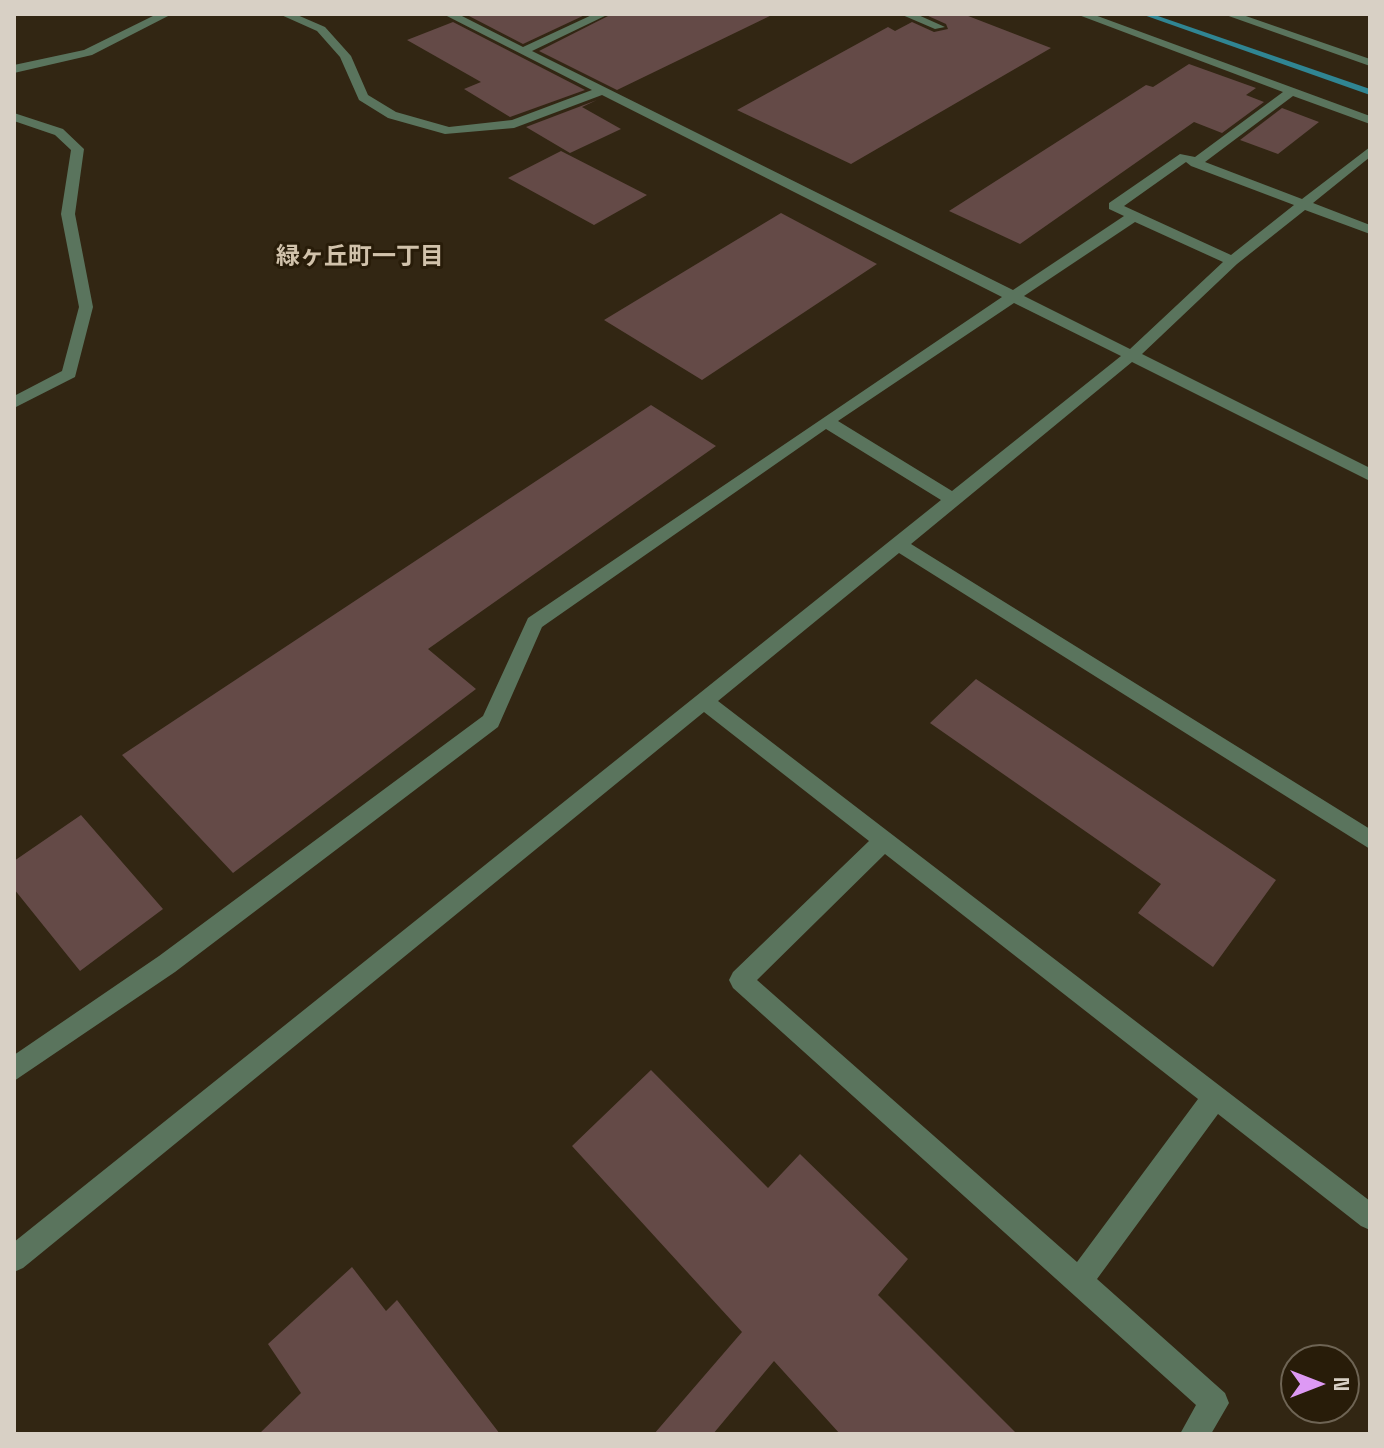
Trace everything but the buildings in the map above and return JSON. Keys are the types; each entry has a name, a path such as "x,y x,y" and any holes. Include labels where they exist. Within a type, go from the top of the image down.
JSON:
{"street":[{"path":"14,69 88,53 166,14"},
{"path":"285,14 321,29 345,56 363,97 392,115 449,131 514,124 599,92"},
{"path":"449,14 599,92 1370,475"},
{"path":"521,52 603,14"},
{"path":"906,14 939,27"},
{"path":"1082,14 1370,120"},
{"path":"1238,15 1370,63"},
{"path":"1196,163 1292,91"},
{"path":"14,117 59,132 78,149 68,214 86,307 69,374 14,403"},
{"path":"14,1259 1132,355 1232,261 1370,151"},
{"path":"1232,261 1114,206 1185,157 1370,230"},
{"path":"14,1069 167,964 491,721 535,623 826,421 1134,216"},
{"path":"826,421 952,499"},
{"path":"899,545 1370,840"},
{"path":"704,701 1370,1217"},
{"path":"885,840 741,980 1215,1403 1194,1434"},
{"path":"1079,1281 1215,1097"}],"waterway":[{"path":"1145,14 1370,92"}],"district":[{"name":"緑ヶ丘町一丁目","path":"360,257"}]}
